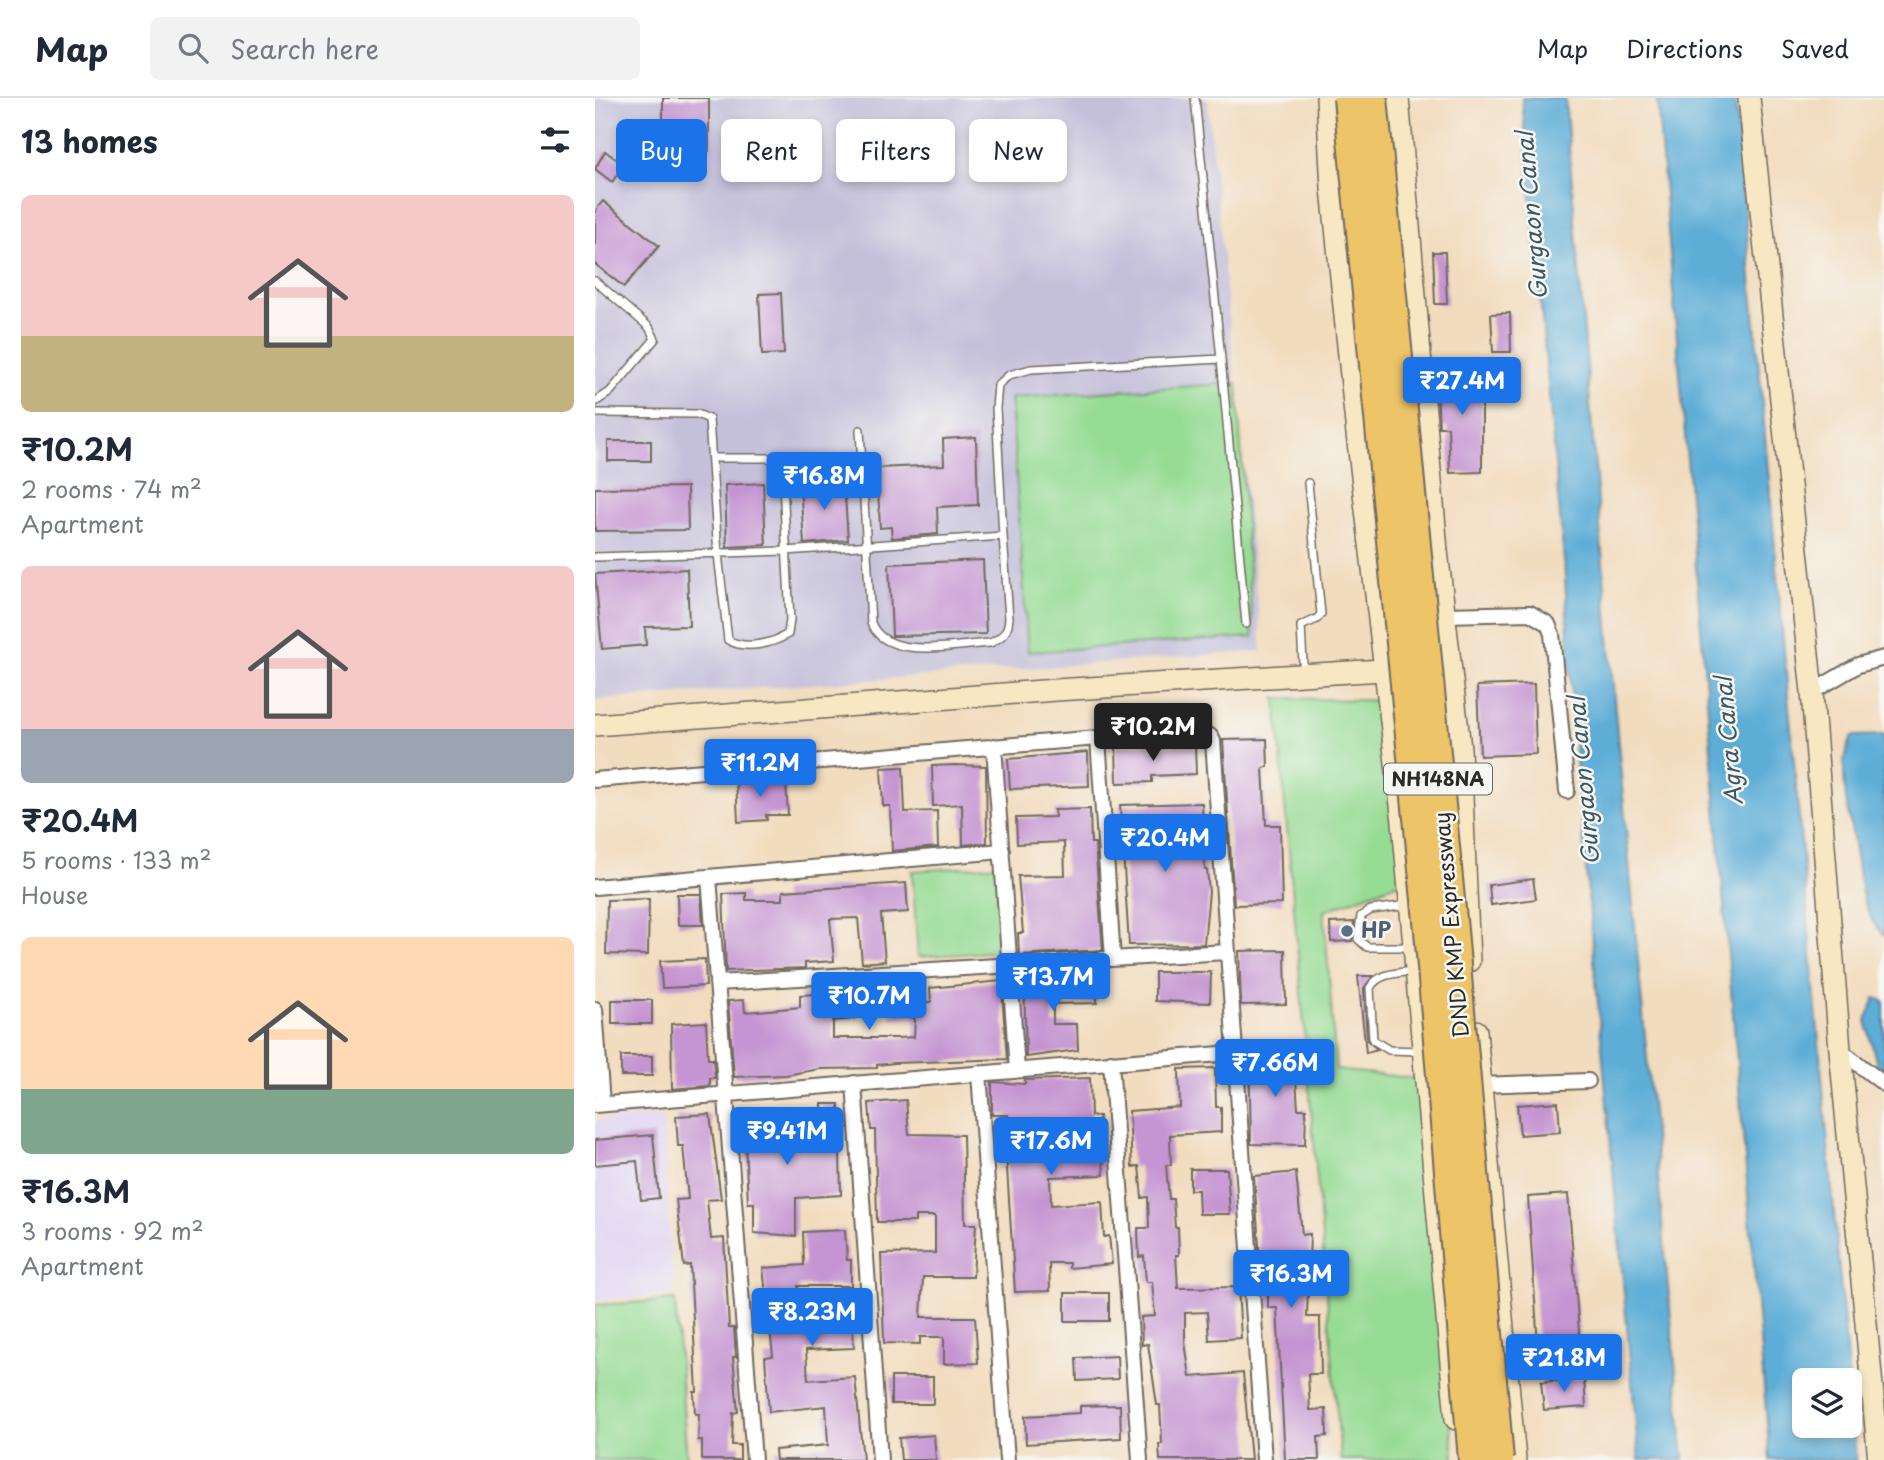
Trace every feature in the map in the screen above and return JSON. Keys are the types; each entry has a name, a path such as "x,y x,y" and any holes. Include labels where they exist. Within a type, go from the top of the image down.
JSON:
{"highway":[{"name":"DND KMP Expressway","path":"1348,98 1429,931 1473,1460"},
{"name":"DND KMP Expressway","path":"1373,98 1451,916 1499,1460"}],"street":[{"path":"1327,98 1357,434 1386,662 1411,905 1460,1460"},
{"path":"1398,98 1444,615 1460,748 1468,945 1515,1460"},
{"path":"1749,98 1812,692 1840,1050 1879,1460"},
{"path":"1444,615 1530,612 1548,624 1552,634 1567,791"},
{"path":"595,725 1449,658"},
{"path":"1812,692 1858,666 1884,658"},
{"path":"595,715 1303,663 1386,662"},
{"path":"595,780 1098,738 1198,732 1210,736 1213,741 1264,1460"},
{"path":"1098,738 1113,959"},
{"path":"994,746 1017,1070"},
{"path":"595,887 1002,851"},
{"path":"709,877 754,1460"},
{"path":"717,983 1226,952"},
{"path":"595,1009 598,1104 1233,1052"},
{"path":"1840,1050 1884,1084"},
{"path":"1111,1062 1140,1460"},
{"path":"979,1073 1007,1460"},
{"path":"1481,1085 1588,1081"},
{"path":"854,1083 880,1460"}],"lane":[{"path":"1195,98 1246,624"},
{"path":"595,281 649,327 655,339 610,392 595,402"},
{"path":"860,430 871,623 879,638 905,648 990,643 1001,638 1008,629 996,408 998,385 1009,375 1031,369 1221,359"},
{"path":"595,413 705,415 711,426 718,554 728,640 737,646 766,643 788,634 790,620 782,464 771,458 713,458"},
{"path":"1303,663 1301,626 1317,619 1321,614 1308,483"},
{"path":"595,556 785,551 1003,536"},
{"path":"1411,905 1371,910 1361,916 1358,939 1367,947 1414,946"},
{"path":"1417,970 1379,977 1373,983 1370,988 1373,1040 1389,1050 1424,1051"}],"shaded area":[{"path":"595,98 1207,98 1262,651 595,700"},
{"path":"662,1116 674,1295 595,1300 595,1120"}],"green space":[{"path":"1237,383 1253,637 1028,652 1011,398"},
{"path":"1276,698 1393,701 1407,880 1324,911 1336,1070 1421,1079 1454,1460 1341,1460"},
{"path":"998,865 1004,951 918,957 912,871"},
{"path":"675,1300 687,1460 595,1460 595,1305"}],"water":[{"name":"Gurgaon Canal","path":"1522,98 1565,98 1615,710 1684,1460 1639,1460 1574,737 1564,561"},
{"name":"Agra Canal","path":"1657,98 1735,98 1848,1368 1792,1368 1792,1438 1854,1438 1856,1460 1770,1460"},
{"path":"1884,735 1884,936 1869,914 1861,890 1846,800 1844,762 1852,736"},
{"path":"1875,998 1884,1001 1884,1071 1877,1065 1866,1020"}],"building":[{"path":"663,98 709,98 709,151 707,119 663,119"},
{"path":"605,151 616,159 616,176 612,182 595,169"},
{"path":"603,201 659,246 624,287 595,264 595,211"},
{"path":"1433,252 1445,252 1447,304 1435,304"},
{"path":"781,293 784,354 762,355 759,294"},
{"path":"1510,313 1511,352 1493,352 1491,314"},
{"path":"1482,369 1482,472 1450,473 1448,427 1439,427 1436,371"},
{"path":"976,437 978,505 937,507 938,534 892,538 891,527 880,528 877,468 944,465 943,439"},
{"path":"608,441 651,441 651,461 608,461"},
{"path":"844,481 848,540 804,544 800,484"},
{"path":"763,483 766,545 727,547 725,485"},
{"path":"687,487 688,530 595,531 595,488"},
{"path":"983,560 986,634 892,636 889,564"},
{"path":"687,569 689,626 645,627 646,645 602,649 595,574"},
{"path":"1534,684 1536,754 1480,756 1477,686"},
{"path":"1267,739 1268,767 1263,768 1266,825 1280,825 1282,904 1234,905 1223,740"},
{"path":"1150,745 1151,748 1195,746 1196,774 1152,776 1152,782 1117,783 1116,747"},
{"path":"1088,752 1089,786 1010,789 1008,759"},
{"path":"932,766 986,766 987,843 963,845 962,804 933,806"},
{"path":"903,767 905,812 937,811 938,847 892,851 890,806 883,806 881,768"},
{"path":"765,775 765,783 786,782 788,815 766,815 767,820 738,822 736,778"},
{"path":"1202,803 1205,870 1209,892 1204,944 1129,945 1120,805"},
{"path":"1090,809 1091,843 1095,843 1103,950 1019,955 1018,933 1023,933 1018,876 1065,875 1064,842 1017,844 1016,818 1055,817 1054,810"},
{"path":"1533,879 1536,899 1491,905 1489,885"},
{"path":"906,883 908,912 881,914 885,961 862,963 858,918 830,919 834,961 805,963 805,968 726,971 723,894 746,893 746,900 783,900 783,891"},
{"path":"677,894 701,894 703,925 678,925"},
{"path":"649,899 648,955 606,954 607,900"},
{"path":"1354,922 1352,941 1331,942 1330,923"},
{"path":"1285,950 1286,1004 1241,1005 1239,951"},
{"path":"705,959 706,986 662,988 660,961"},
{"path":"1155,972 1211,972 1210,1003 1155,1001"},
{"path":"1358,976 1373,976 1364,988 1367,1040 1378,1050 1366,1053"},
{"path":"1024,978 1096,978 1097,1003 1053,1004 1053,1024 1077,1024 1078,1050 1026,1057"},
{"path":"1001,981 1007,1059 895,1063 877,1065 877,1068 820,1069 786,1075 734,1077 728,1001 744,1000 745,1012 800,1007 800,995 855,992 854,1019 833,1021 833,1038 914,1037 913,1017 891,1018 889,988 906,987 907,1003 931,1002 930,988"},
{"path":"612,1000 652,1000 652,1024 612,1024"},
{"path":"706,1022 708,1059 713,1059 715,1078 710,1078 710,1086 672,1089 671,1024"},
{"path":"1294,1049 1298,1109 1306,1109 1305,1145 1251,1144 1249,1052"},
{"path":"621,1056 652,1056 652,1076 621,1076"},
{"path":"1215,1068 1216,1107 1221,1107 1221,1132 1170,1135 1171,1165 1166,1165 1169,1199 1173,1199 1175,1227 1178,1227 1178,1288 1238,1287 1241,1338 1209,1340 1207,1312 1185,1313 1185,1342 1190,1377 1243,1373 1251,1460 1160,1460 1160,1405 1157,1405 1148,1344 1142,1345 1141,1317 1155,1316 1152,1282 1146,1282 1144,1256 1139,1257 1138,1228 1149,1228 1148,1197 1142,1198 1139,1166 1132,1167 1129,1111 1180,1107 1179,1069"},
{"path":"1090,1078 1091,1116 1099,1116 1098,1143 1102,1143 1104,1175 1050,1177 1051,1205 1102,1202 1104,1237 1109,1236 1112,1264 1069,1268 1069,1263 1049,1263 1050,1291 1015,1292 1006,1153 1009,1153 1008,1115 992,1115 992,1082 1025,1084 1025,1080"},
{"path":"906,1100 909,1134 963,1135 965,1224 976,1224 973,1277 923,1277 921,1317 975,1317 978,1363 944,1364 944,1337 920,1337 920,1344 884,1343 881,1254 935,1253 935,1216 915,1216 915,1222 877,1222 875,1130 871,1130 869,1103"},
{"path":"1558,1102 1560,1132 1520,1135 1517,1105"},
{"path":"822,1104 839,1104 841,1195 796,1198 796,1236 754,1233 754,1203 748,1203 745,1142 741,1142 738,1113 788,1108 791,1146 823,1145"},
{"path":"710,1114 721,1199 707,1200 711,1239 724,1238 729,1328 734,1328 736,1357 733,1357 738,1412 733,1413 732,1445 740,1445 740,1460 702,1460 702,1440 698,1440 699,1414 695,1414 694,1392 697,1392 690,1265 684,1266 676,1200 688,1199 683,1146 678,1146 676,1116"},
{"path":"653,1135 659,1198 641,1200 637,1161 595,1165 595,1140"},
{"path":"1190,1169 1227,1169 1230,1214 1199,1214 1198,1190 1190,1190"},
{"path":"1296,1172 1302,1235 1310,1234 1307,1317 1320,1317 1321,1374 1308,1374 1310,1410 1326,1409 1327,1436 1318,1437 1319,1460 1285,1460 1277,1308 1268,1308 1268,1259 1260,1260 1254,1176"},
{"path":"1568,1194 1581,1356 1539,1360 1528,1197"},
{"path":"845,1230 847,1260 851,1260 851,1286 798,1286 799,1292 795,1292 796,1320 852,1317 854,1348 806,1350 808,1380 855,1377 863,1460 776,1460 775,1450 828,1445 826,1406 769,1412 765,1357 773,1356 763,1268 804,1265 803,1232"},
{"path":"1065,1293 1109,1293 1109,1321 1065,1321"},
{"path":"1117,1356 1118,1379 1077,1381 1076,1358"},
{"path":"891,1377 933,1377 933,1404 891,1404"},
{"path":"1584,1378 1586,1407 1544,1410 1541,1382"},
{"path":"1120,1405 1121,1438 1026,1444 1025,1416 1080,1413 1080,1406"},
{"path":"934,1435 936,1460 901,1460 899,1438"}],"place":[{"name":"HP","path":"1347,931"}]}
